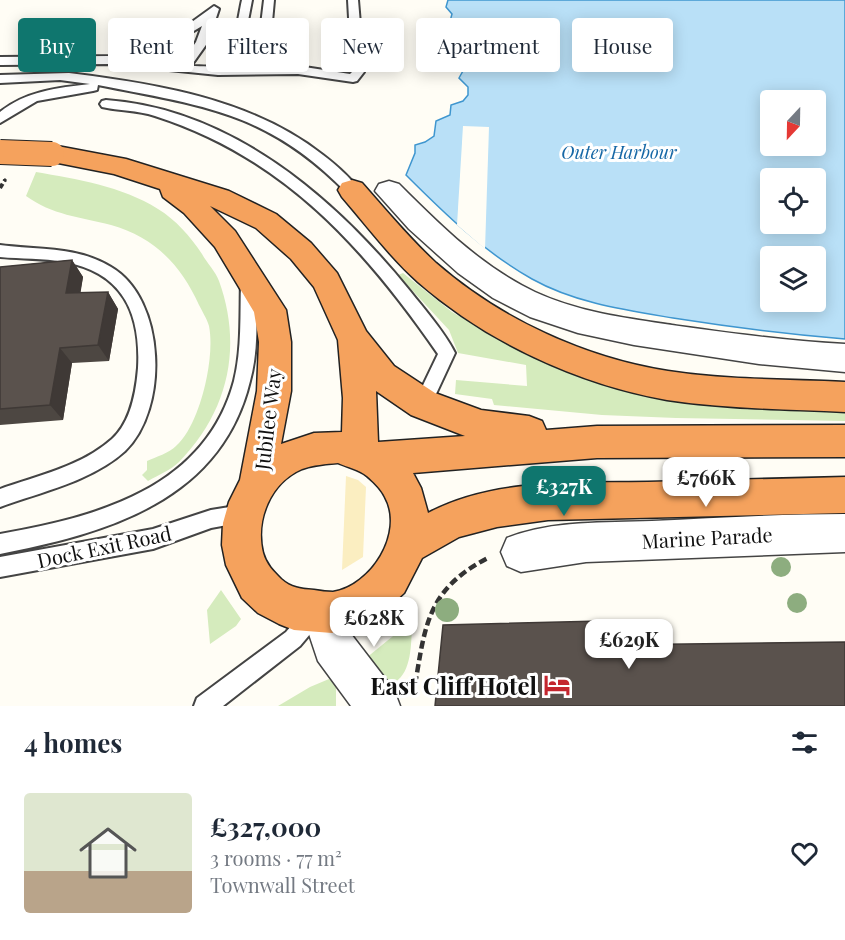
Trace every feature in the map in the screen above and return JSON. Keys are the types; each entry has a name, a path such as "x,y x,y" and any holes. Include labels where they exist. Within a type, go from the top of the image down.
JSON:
{"highway":[{"name":"Jubilee Way","path":"0,152 52,154 117,165 219,198 266,221 301,251 326,281 354,340 368,455"},
{"name":"Jubilee Way","path":"162,181 194,206 225,239 270,310 275,342 274,391 250,498"},
{"path":"352,190 438,282 482,314 587,364 643,380 713,390 845,397"},
{"path":"354,340 382,376 423,404 481,426 597,442"},
{"path":"368,455 390,471 401,486 408,504 411,524 408,544 400,564 383,586 365,601 347,609 319,613 294,609 275,601 256,584 244,562 239,538 250,498 275,466 295,454 316,448 339,447 368,455 597,442 845,441"},
{"path":"408,544 452,520 497,509 548,502 845,495"}],"street":[{"path":"389,191 434,237 476,270 522,299 570,320 718,345 845,358"},
{"name":"Marine Parade","path":"776,496 796,533"},
{"name":"Marine Parade","path":"608,500 619,541"},
{"name":"Marine Parade","path":"521,552 536,548 619,541 845,533"},
{"path":"319,613 333,646 378,706"}],"lane":[{"path":"243,18 247,0"},
{"path":"267,18 269,0"},
{"path":"309,72 353,78 358,72 354,0"},
{"path":"194,28 216,5"},
{"path":"194,53 202,42 216,5"},
{"path":"0,61 66,58 108,60"},
{"path":"0,79 72,78 174,93 228,108 270,125 326,165 352,190"},
{"path":"0,119 12,108 34,95 115,85"},
{"path":"106,104 139,107 170,116 231,144 286,176 332,215 422,316 447,353 449,367 423,404"},
{"path":"0,251 62,256 92,263 112,275 138,301 144,323 148,357 144,386 135,419 128,434 117,446 83,466 0,498"},
{"name":"Dock Exit Road","path":"0,544 50,535 132,508 180,476 210,445 226,422 242,382 248,344 249,277"},
{"name":"Dock Exit Road","path":"0,567 153,539 210,519 250,498"},
{"path":"205,706 293,639 319,613"}],"path":[{"path":"409,706 417,676 423,635 437,600 450,585 476,563 494,555 521,552"}],"green space":[{"path":"36,172 114,189 158,209 177,223 188,235 219,281 230,330 230,354 220,400 196,443 179,462 148,481 142,475 147,470 147,461 176,446 187,432 196,413 203,394 209,364 208,323 184,277 175,265 153,245 126,230 56,211 26,196"},
{"path":"403,273 452,312 527,355 610,386 845,410 845,421 602,415 494,405 492,399 455,394 456,380 527,386 526,365 458,353 449,330 398,275"},
{"path":"221,590 241,619 236,626 210,644 207,610"},
{"path":"412,626 410,657 405,671 395,682 381,686 360,663 398,632"},
{"path":"329,679 336,684 336,706 278,706 310,687"}],"sand":[{"path":"346,476 358,480 366,487 363,557 342,570"}],"water":[{"name":"Outer Harbour","path":"448,0 845,0 845,339 694,321 583,300 532,279 498,257 466,232 406,175 415,153 415,145 434,136 436,121 450,115 451,105 463,101 468,95 468,87 459,78 462,72 560,72 560,18 451,18 452,14 446,7"}],"pier":[{"path":"463,126 489,127 485,249 457,225"}],"building":[{"path":"72,260 66,293 108,292 98,345 60,348 50,405 0,409 0,267"},
{"path":"601,621 607,645 845,642 845,706 435,706 443,625"}],"place":[{"name":"East Cliff Hotel","path":"557,685"}]}
